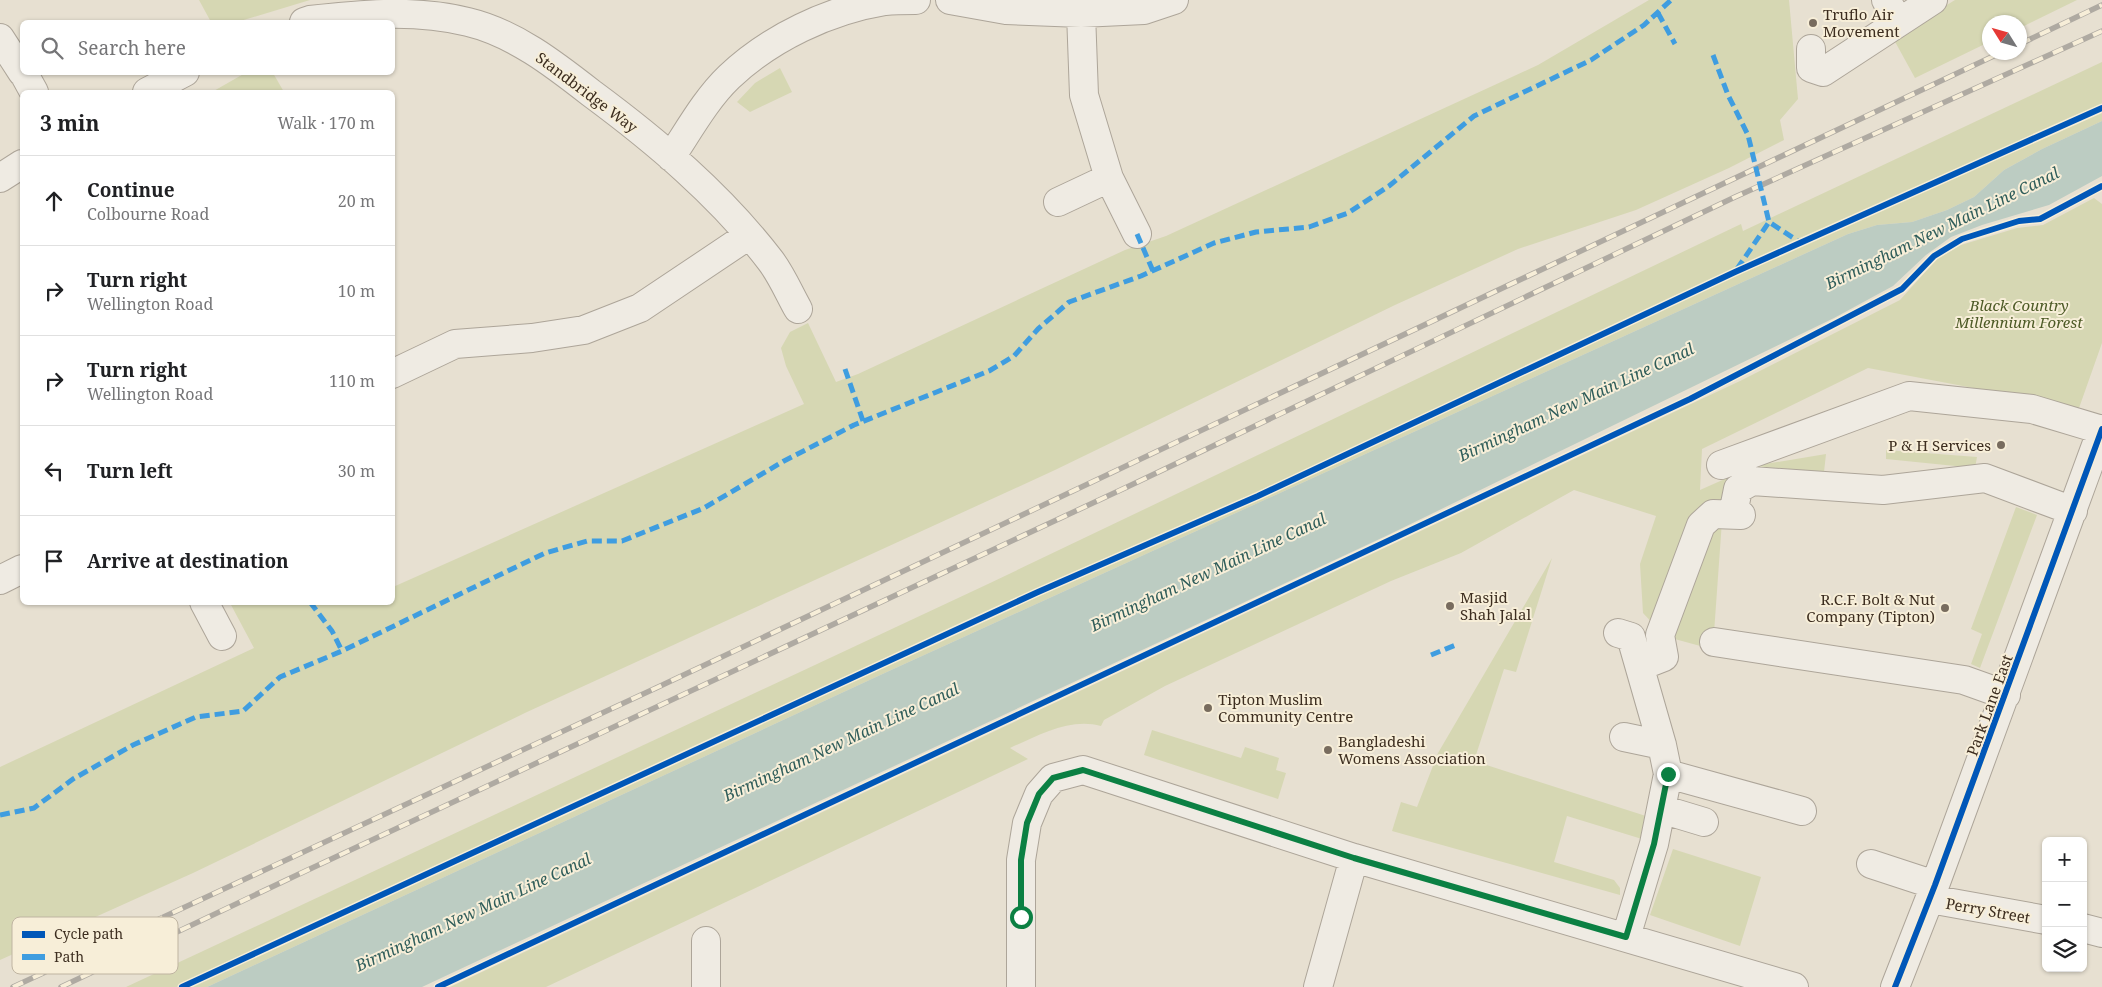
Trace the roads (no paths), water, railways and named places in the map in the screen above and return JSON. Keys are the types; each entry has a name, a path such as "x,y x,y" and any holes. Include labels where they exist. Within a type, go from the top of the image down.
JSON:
{"street":[{"path":"671,157 698,115 729,77 761,53 803,27 845,5 916,0"},
{"path":"950,0 1006,10 1081,13 1144,10 1174,0"},
{"path":"1811,49 1811,68 1823,72 1892,11 1933,0"},
{"name":"Standbridge Way","path":"310,20 369,13 405,13 468,22 511,38 548,60 616,111 671,157 749,235 771,262 798,309"},
{"path":"1081,13 1084,96 1109,178 1137,234"},
{"path":"0,38 20,68"},
{"path":"25,75 33,90"},
{"path":"151,90 179,75"},
{"path":"0,178 20,165"},
{"path":"1058,202 1109,178"},
{"path":"395,373 454,344 532,338 584,330 640,308 749,235"},
{"path":"1721,464 1908,396 2032,409 2102,430"},
{"name":"Park Lane East","path":"1895,987 1933,892 2074,510 2096,467 2102,430"},
{"path":"1641,666 1664,656 1660,635 1701,525 1713,514 1737,514 1738,488 1752,481 1883,490 1985,478 2074,510"},
{"path":"0,580 20,570"},
{"path":"206,605 222,636"},
{"path":"1618,633 1631,637 1641,666 1668,774 1654,844 1626,937"},
{"path":"1714,642 1964,680 2006,695"},
{"path":"1624,737 1662,746"},
{"path":"1021,987 1023,850 1027,823 1039,794 1053,778 1083,770 1354,858 1794,987"},
{"path":"1668,774 1802,811"},
{"path":"1661,809 1704,822"},
{"path":"1318,987 1354,858"},
{"name":"Perry Street","path":"1871,864 1933,892 2042,919"},
{"path":"2087,929 2102,933"},
{"path":"706,941 706,987"}],"water":[{"name":"Birmingham New Main Line Canal","path":"2102,121 2102,176 2049,205 1982,225 1951,237 1926,255 1893,286 1834,318 1388,535 422,987 207,987 889,671 1848,234 1877,225 1912,222 1947,210 1974,197 2004,170 2042,149"}],"railway":[{"path":"2027,41 2102,5"},
{"path":"178,931 1127,487 1735,197 2102,31"},
{"path":"164,917 656,688 1985,60"},
{"path":"13,987 41,974"},
{"path":"61,987 88,974"}],"place":[{"name":"Truflo Air Movement","path":"1813,23"},
{"name":"P & H Services","path":"2001,445"},
{"name":"Masjid Shah Jalal","path":"1450,606"},
{"name":"R.C.F. Bolt & Nut Company (Tipton)","path":"1945,608"},
{"name":"Tipton Muslim Community Centre","path":"1208,708"},
{"name":"Bangladeshi Womens Association","path":"1328,750"}],"park label":[{"name":"Black Country Millennium Forest","path":"2019,314"}]}
